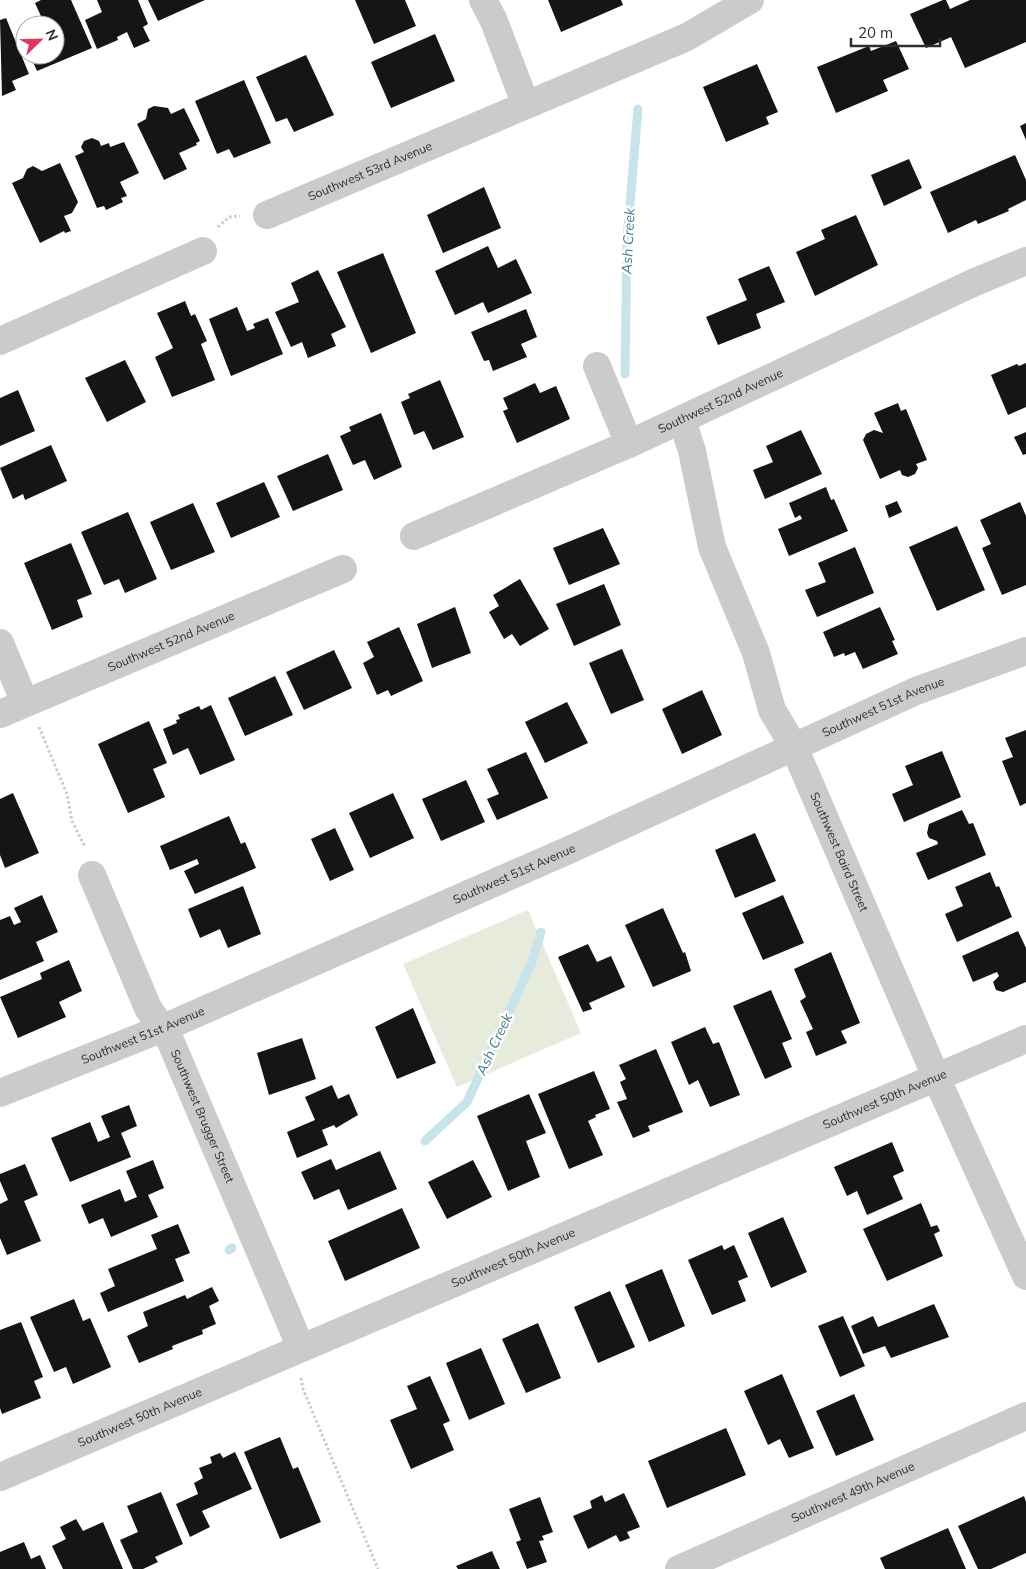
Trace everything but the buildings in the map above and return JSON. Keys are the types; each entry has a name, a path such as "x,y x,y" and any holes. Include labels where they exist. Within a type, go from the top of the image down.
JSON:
{"street":[{"path":"483,0 494,20 525,103"},
{"name":"Southwest 53rd Avenue","path":"267,215 525,103 687,37 750,0"},
{"path":"0,341 203,251"},
{"name":"Southwest 52nd Avenue","path":"414,536 629,444 1026,260"},
{"path":"597,366 629,444"},
{"name":"Southwest Baird Street","path":"682,420 692,451 712,547 756,653 772,710 794,747 936,1077 1026,1276"},
{"name":"Southwest 52nd Avenue","path":"0,714 343,569"},
{"path":"0,643 25,703"},
{"name":"Southwest 51st Avenue","path":"0,1093 161,1028 569,850 916,691 1026,651"},
{"name":"Southwest Brugger Street","path":"92,875 148,1008 170,1040 301,1348"},
{"name":"Southwest 50th Avenue","path":"0,1477 1026,1038"},
{"name":"Southwest 49th Avenue","path":"679,1569 1026,1416"}],"path":[{"path":"203,251 220,225 229,217 258,213 267,215"},
{"path":"25,703 39,727 66,794 72,821 93,865 92,875"},
{"path":"301,1348 303,1389 378,1569"}],"shaded area":[{"path":"528,910 581,1033 457,1087 403,964"}],"waterway":[{"name":"Ash Creek","path":"625,374 627,240 638,109"},
{"name":"Ash Creek","path":"425,1141 467,1102 532,962 541,932"}]}
